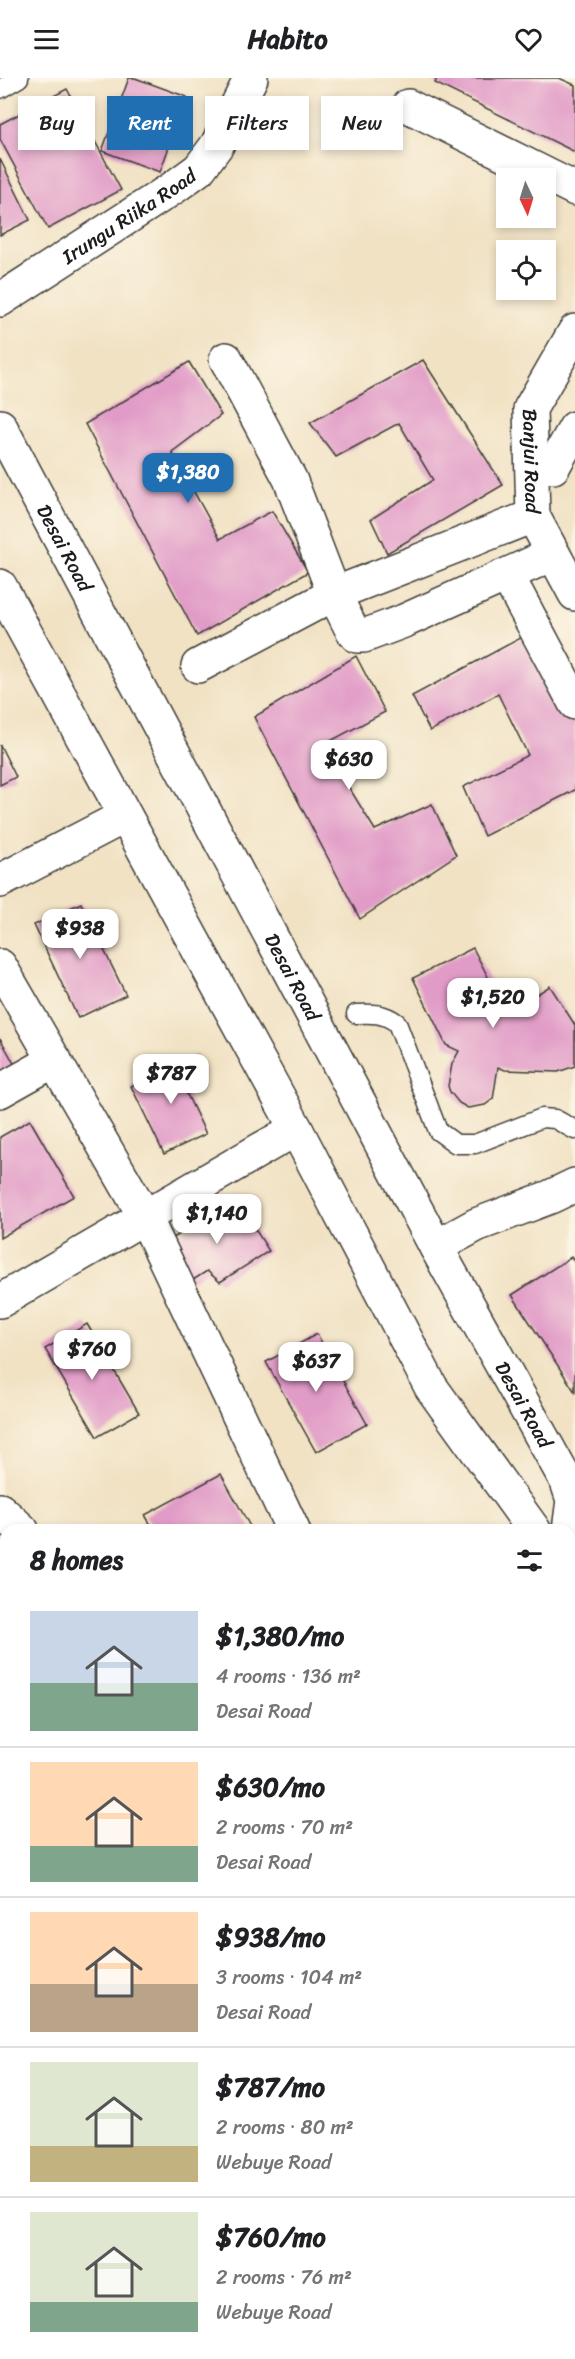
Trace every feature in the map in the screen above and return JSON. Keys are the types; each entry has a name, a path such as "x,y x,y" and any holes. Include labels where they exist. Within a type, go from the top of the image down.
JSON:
{"main road":[{"name":"Irungu Riika Road","path":"0,300 199,169 217,145 251,78"},
{"path":"408,106 575,189"},
{"name":"Banjui Road","path":"575,331 530,409 533,516 575,594"},
{"path":"226,359 290,479 334,594 357,636 364,636 404,621 553,554"},
{"name":"Desai Road","path":"0,426 436,1247 567,1482 573,1500 570,1524"},
{"path":"553,467 575,428"},
{"path":"198,666 334,594 533,516"},
{"path":"507,575 575,703"},
{"path":"383,576 404,621"},
{"path":"0,586 296,1129 431,1387 530,1524"},
{"path":"0,881 125,816"},
{"path":"0,966 145,1216 290,1524"},
{"path":"0,1091 55,1060"},
{"path":"0,1301 296,1129"},
{"path":"436,1247 476,1225 575,1185"},
{"path":"0,1510 15,1524"}],"lane":[{"path":"0,88 19,78"},
{"path":"356,1014 374,1013 387,1016 397,1023 438,1131 456,1144 475,1144 542,1118 555,1119 575,1130"}],"building":[{"path":"129,78 135,78 184,96 122,96"},
{"path":"437,78 559,78 575,85 575,152 435,83"},
{"path":"67,89 71,96 54,96"},
{"path":"18,115 18,150 95,150 95,141 121,190 48,229 0,139 0,124"},
{"path":"107,137 107,150 168,150 160,172 102,151"},
{"path":"0,159 30,220 0,235"},
{"path":"423,360 503,485 387,553 371,519 433,480 399,423 336,457 310,423"},
{"path":"189,362 221,415 172,452 220,539 272,511 308,572 197,636 85,424"},
{"path":"530,633 575,717 575,790 484,836 463,787 528,755 498,694 430,731 412,696"},
{"path":"356,656 385,712 323,745 375,830 432,804 456,855 360,919 254,717"},
{"path":"0,745 16,777 0,785"},
{"path":"81,903 126,995 78,1018 34,925"},
{"path":"473,948 501,1002 518,1006 550,986 575,1025 575,1066 558,1072 505,1070 498,1067 493,1099 485,1105 468,1108 459,1103 448,1086 452,1064 459,1051 446,1045 413,978"},
{"path":"0,1038 17,1069 0,1079"},
{"path":"196,1055 204,1073 182,1084 206,1134 164,1154 131,1086"},
{"path":"30,1120 74,1196 0,1238 0,1137"},
{"path":"236,1199 269,1251 220,1282 207,1271 187,1284 162,1245"},
{"path":"571,1257 575,1263 575,1392 512,1295"},
{"path":"87,1324 139,1413 97,1437 45,1349"},
{"path":"317,1334 367,1424 316,1452 266,1362"},
{"path":"221,1474 249,1524 150,1524 145,1515"}]}
